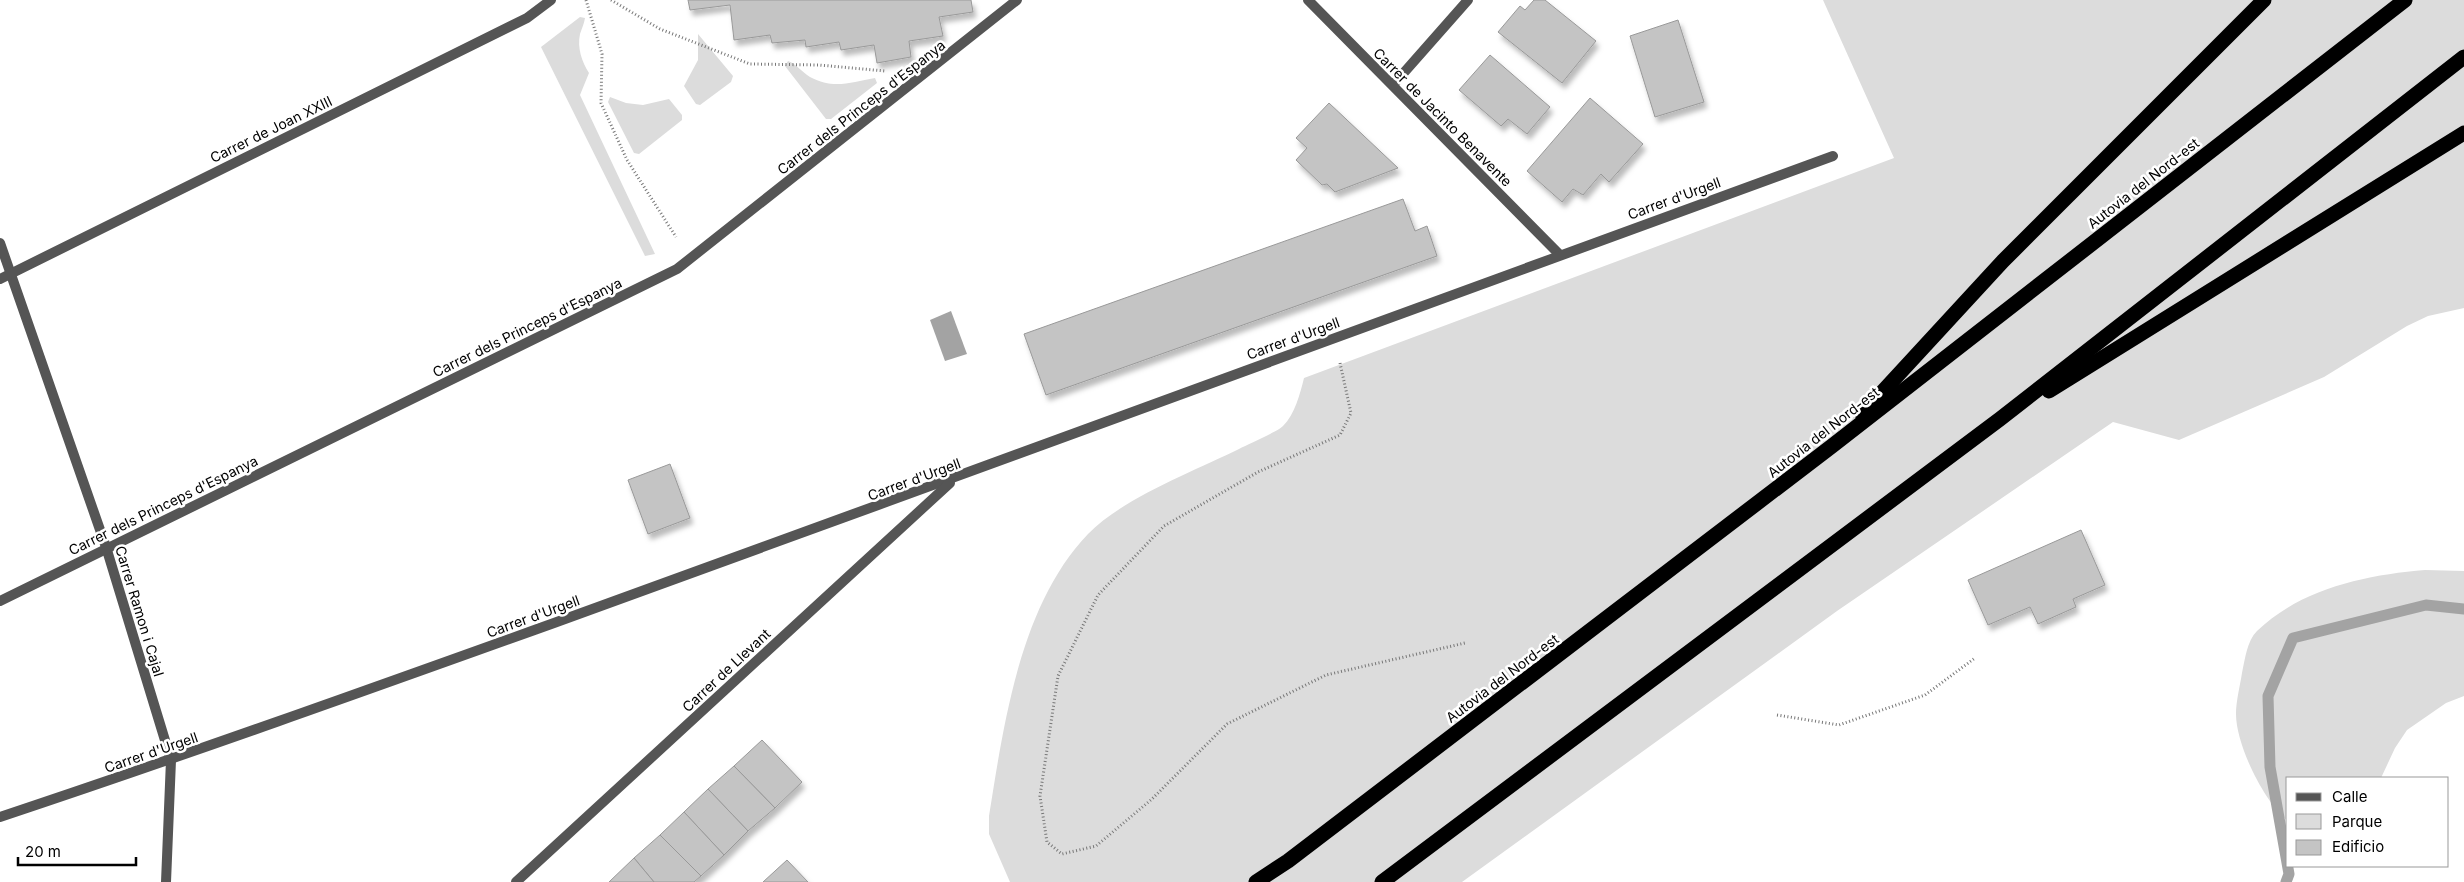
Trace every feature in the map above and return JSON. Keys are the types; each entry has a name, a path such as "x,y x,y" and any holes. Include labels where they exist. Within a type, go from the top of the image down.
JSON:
{"highway":[{"path":"1832,446 2003,261 2264,0"},
{"name":"Autovia del Nord-est","path":"1256,882 1288,861 1832,446 2405,0"},
{"path":"1382,882 2000,419 2464,57"},
{"path":"2000,419 2086,369 2464,133"}],"street":[{"name":"Carrer de Joan XXIII","path":"0,279 528,18 551,0"},
{"name":"Carrer dels Princeps d'Espanya","path":"0,602 106,547 677,270 1017,0"},
{"name":"Carrer de Jacinto Benavente","path":"1308,0 1559,254"},
{"path":"1393,85 1468,0"},
{"name":"Carrer d'Urgell","path":"0,817 171,760 954,479 1559,254 1833,156"},
{"name":"Carrer Ramon i Cajal","path":"0,243 106,547 171,760 166,882"},
{"name":"Carrer de Llevant","path":"516,882 954,479"}],"path":[{"path":"586,0 602,54 601,103 627,160 691,258"},
{"path":"611,0 660,29 750,64 819,65 925,73"},
{"path":"1334,338 1351,413 1340,435 1258,472 1164,526 1098,595 1058,676 1040,796 1046,842 1062,854 1096,846 1152,799 1226,724 1326,675 1465,643"},
{"path":"1777,715 1839,725 1926,695 1976,658"}],"green space":[{"path":"1823,0 2464,0 2464,308 2428,316 2407,326 2324,377 2179,440 2113,422 1837,611 1462,882 1010,882 989,834 989,816 1009,705 1031,630 1046,595 1065,563 1088,534 1103,521 1139,497 1280,429 1294,410 1304,378 1894,158"},
{"path":"580,17 585,18 579,39 580,50 582,60 589,73 580,95 655,254 645,256 541,47"},
{"path":"698,34 733,76 731,82 700,105 696,104 684,86 698,60"},
{"path":"788,61 810,77 827,83 842,84 875,78 877,83 831,119 826,119 785,66"},
{"path":"610,97 626,103 643,105 669,99 682,115 682,120 639,154 634,153 608,102"},
{"path":"2425,570 2464,571 2464,696 2446,703 2407,730 2395,748 2381,777 2286,777 2286,819 2270,801 2253,772 2237,727 2237,699 2245,656 2251,640 2257,631 2275,616 2314,594 2358,580"}],"shaded area":[{"path":"951,311 967,354 945,361 930,320"}],"building":[{"path":"688,0 971,0 973,12 939,17 943,36 909,41 911,57 877,63 874,45 841,50 839,42 806,47 805,40 772,43 770,35 734,40 730,5 690,10"},
{"path":"1534,0 1545,0 1596,41 1562,83 1498,32 1520,6 1525,10"},
{"path":"1678,20 1704,102 1655,117 1630,36"},
{"path":"1490,55 1550,107 1527,134 1508,119 1501,126 1459,90"},
{"path":"1590,98 1643,144 1609,182 1601,174 1583,195 1573,189 1562,202 1527,171"},
{"path":"1329,103 1398,168 1335,192 1327,184 1322,185 1296,160 1307,148 1296,138"},
{"path":"1403,199 1415,231 1427,226 1437,256 1046,395 1024,334"},
{"path":"670,464 690,518 648,534 628,480"},
{"path":"2081,530 2105,585 2073,599 2076,607 2038,624 2030,607 1988,625 1968,580"},
{"path":"762,740 802,782 775,808 734,766"},
{"path":"734,766 775,808 748,831 708,789"},
{"path":"708,789 748,831 724,855 684,812"},
{"path":"684,812 724,855 701,876 660,835"},
{"path":"660,835 701,876 694,882 654,882 634,858"},
{"path":"634,858 654,882 609,882"},
{"path":"787,860 808,882 763,882"}],"waterway":[{"path":"2286,857 2270,767 2268,696 2293,638 2426,605 2464,609"},
{"path":"2286,882 2289,874 2288,867"}]}
